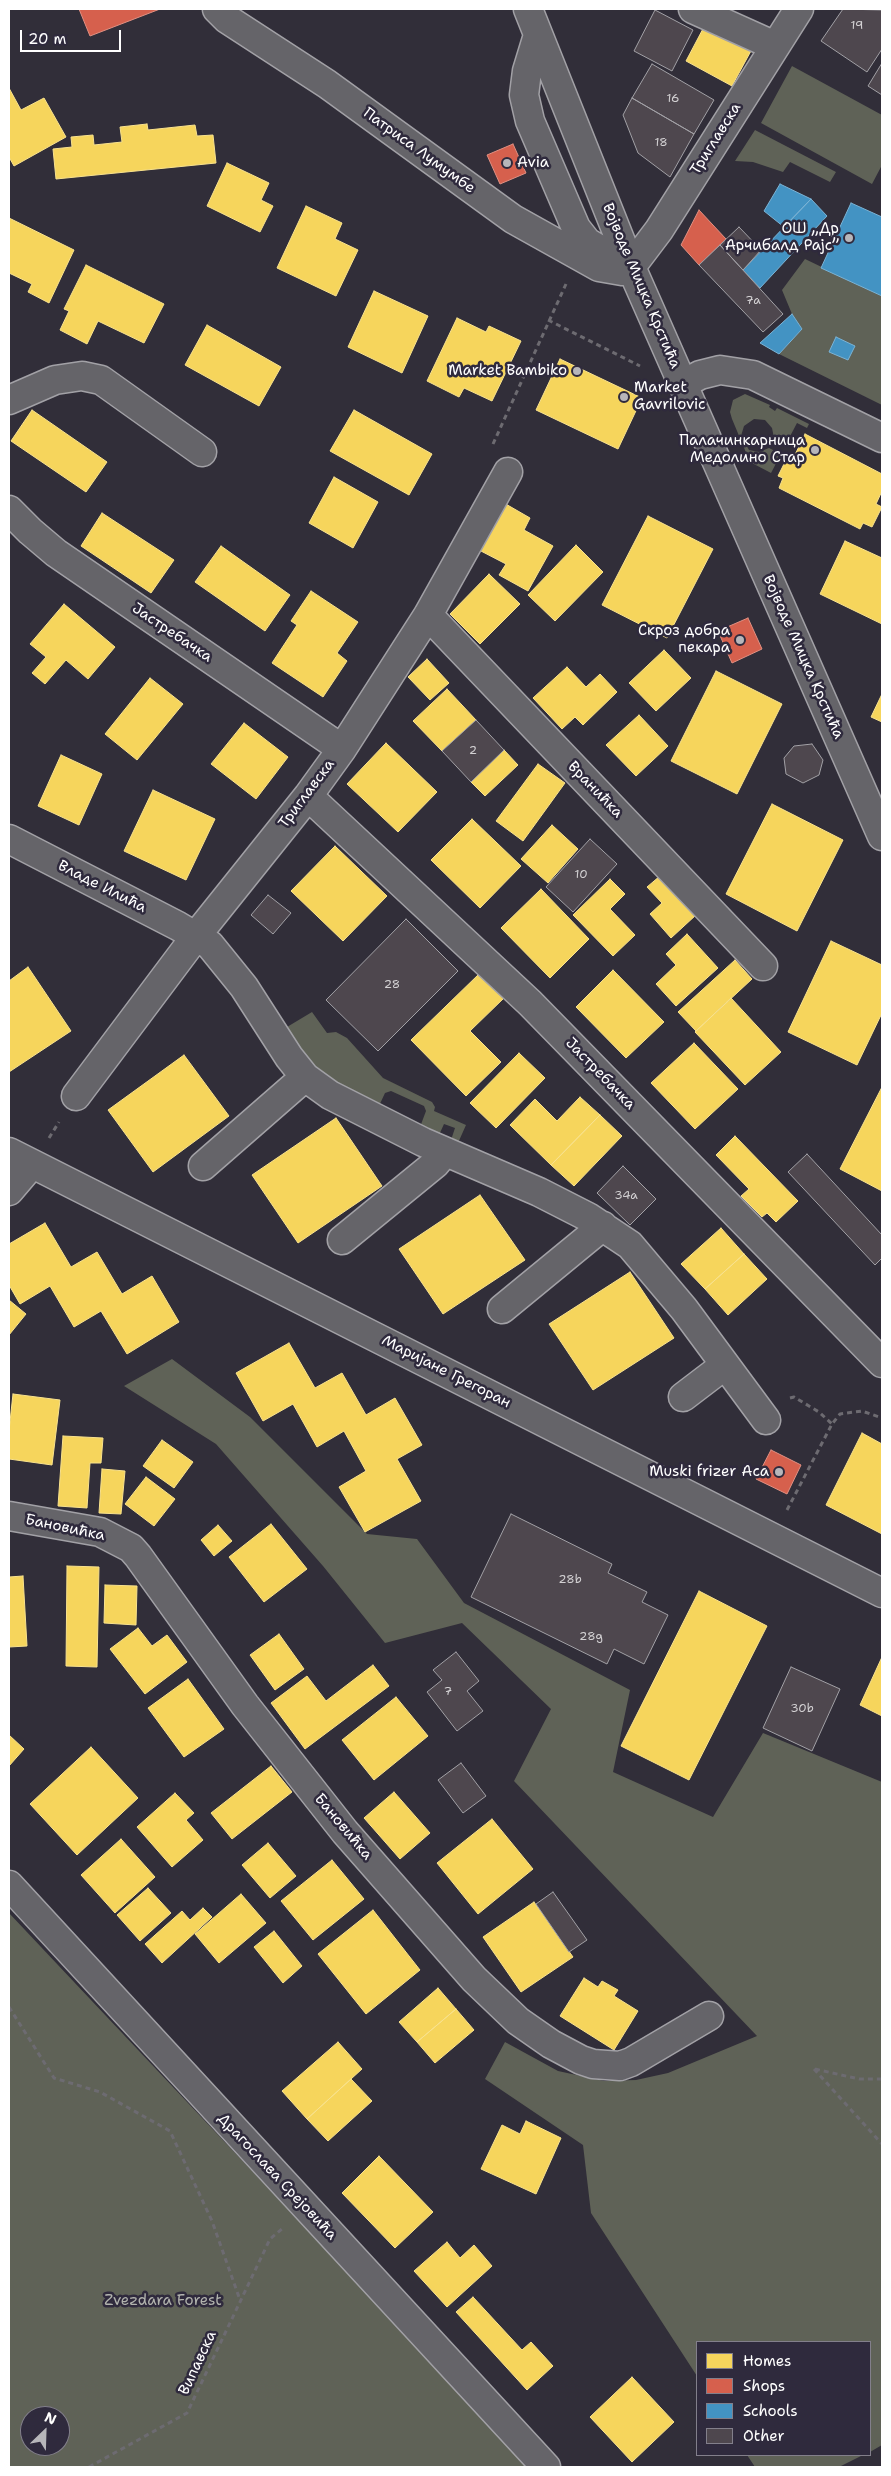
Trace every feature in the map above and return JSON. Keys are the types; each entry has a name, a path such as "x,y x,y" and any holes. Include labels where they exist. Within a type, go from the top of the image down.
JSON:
{"street":[{"name":"Патриса Лумумбе","path":"217,9 227,19 327,84 513,219 579,257 608,270 622,271 631,267"},
{"name":"Војводе Мицка Крстића","path":"528,9 631,267 882,836"},
{"path":"693,9 775,46"},
{"name":"Триглавска","path":"631,267 659,230 799,9"},
{"path":"538,36 527,71 524,95 534,129 576,228 587,242 631,267"},
{"path":"682,384 700,375 720,370 753,375 882,438"},
{"path":"9,400 55,380 82,376 101,380 202,452"},
{"name":"Триглавска","path":"76,1096 196,936 308,796 342,748 428,615 508,472"},
{"name":"Јастребачка","path":"9,510 30,532 56,552 342,748"},
{"name":"Вранићка","path":"428,615 763,966"},
{"name":"Јастребачка","path":"308,796 530,1003 882,1363"},
{"name":"Владе Илића","path":"9,839 210,945 244,987 305,1077 330,1095 445,1152 539,1192 603,1226 630,1245 684,1309 766,1420"},
{"path":"203,1166 305,1077"},
{"path":"342,1240 435,1164 445,1152"},
{"path":"9,1191 21,1158"},
{"name":"Маријане Грегоран","path":"21,1158 882,1593"},
{"path":"502,1309 603,1226"},
{"path":"683,1397 725,1365"},
{"name":"Бановићка","path":"9,1516 100,1532 131,1548 245,1705 345,1832 474,1979 518,2021 551,2044 581,2060 593,2064 620,2066 631,2062 709,2016"},
{"name":"Драгослава Срејовића","path":"9,1885 546,2467"}],"path":[{"path":"510,405 579,257"},
{"path":"548,320 642,367"},
{"path":"785,1398 794,1397 819,1412 832,1424"},
{"path":"784,1515 832,1424 840,1414 862,1411 882,1418"},
{"path":"9,2007 54,2078 100,2092 170,2131 212,2221 240,2300"},
{"path":"882,2079 859,2080 814,2069 882,2144"},
{"name":"Випавска","path":"89,2467 187,2413 270,2239 306,2207"}],"green space":[{"path":"792,66 882,115 882,165 872,184 761,123"},
{"path":"755,130 836,172 830,182 790,162 783,172 753,162 735,161"},
{"path":"805,259 882,296 882,405 779,354 802,329 792,314 782,290"},
{"path":"745,394 770,405 769,407 775,411 777,408 809,424 807,428 797,423 786,444 774,438 772,428 765,420 754,419 744,426 741,436 749,450 759,452 769,448 781,454 771,473 750,462 732,419 730,412 733,400"},
{"path":"312,1012 327,1033 336,1032 347,1038 383,1078 432,1102 435,1107 434,1111 466,1125 458,1143 451,1140 455,1128 444,1124 439,1135 420,1127 426,1111 424,1106 391,1091 385,1093 378,1108 345,1092 298,1055 282,1030"},
{"path":"172,1359 250,1417 367,1534 417,1539 464,1603 630,1690 613,1772 713,1817 763,1733 882,1782 882,2445 871,2451 871,2341 696,2341 696,2374 591,2213 583,2145 485,2079 505,2042 558,2071 604,2081 636,2080 668,2073 757,2036 514,1781 551,1709 462,1623 385,1643 323,1566 216,1444 124,1386"},
{"name":"Zvezdara Forest","path":"9,1913 531,2467 9,2467"},
{"path":"748,2456 861,2456 839,2467 755,2467"}],"building: Homes":[{"path":"705,25 752,49 732,86 686,61"},
{"path":"9,88 21,110 44,98 66,137 14,166 9,157"},
{"path":"147,124 148,130 195,125 197,136 213,135 216,163 56,179 53,149 72,147 71,137 93,135 94,145 122,142 120,127"},
{"path":"227,163 269,183 261,200 273,206 260,232 207,206"},
{"path":"306,206 342,223 335,239 358,250 336,296 277,268"},
{"path":"9,218 74,250 49,303 28,292 32,284 9,273"},
{"path":"86,265 164,304 144,343 98,321 87,344 60,330 69,311 64,309"},
{"path":"374,291 428,316 402,373 348,347"},
{"path":"457,318 486,332 489,326 521,341 492,401 464,388 459,397 427,381"},
{"path":"207,325 281,367 259,406 185,365"},
{"path":"560,359 642,398 618,449 536,410"},
{"path":"32,410 107,462 86,492 11,441"},
{"path":"354,410 432,454 409,495 330,451"},
{"path":"805,434 882,474 882,491 876,504 882,507 872,527 863,523 860,529 779,488 783,478 778,476 787,458 792,461"},
{"path":"334,477 378,502 353,548 309,523"},
{"path":"504,503 530,518 524,530 553,546 528,591 499,575 506,564 479,550"},
{"path":"102,513 174,560 151,593 81,546"},
{"path":"648,516 713,549 667,638 602,605"},
{"path":"845,541 882,558 882,624 820,594"},
{"path":"576,545 603,572 555,621 528,595"},
{"path":"221,546 290,595 265,631 195,582"},
{"path":"489,574 520,604 480,644 450,614"},
{"path":"311,591 358,622 337,653 347,661 323,697 272,663 297,625 291,621"},
{"path":"64,604 115,647 88,679 66,660 45,684 32,673 46,657 30,644"},
{"path":"664,650 691,678 656,711 629,683"},
{"path":"427,659 449,683 430,700 408,677"},
{"path":"567,667 586,687 600,674 617,692 583,725 575,717 562,729 533,698"},
{"path":"716,671 782,704 737,794 671,761"},
{"path":"150,678 183,704 137,760 105,734"},
{"path":"447,689 476,720 442,751 413,721"},
{"path":"882,694 882,722 871,717"},
{"path":"639,715 668,746 636,776 606,745"},
{"path":"244,723 288,757 256,799 211,764"},
{"path":"386,743 437,792 398,832 347,784"},
{"path":"504,750 518,765 485,796 471,782"},
{"path":"61,755 102,774 79,825 38,806"},
{"path":"538,764 565,783 523,841 496,821"},
{"path":"153,790 215,819 186,880 124,851"},
{"path":"772,804 843,840 797,931 726,894"},
{"path":"472,819 521,866 480,908 431,860"},
{"path":"552,825 578,849 548,883 521,859"},
{"path":"335,846 387,896 343,941 291,891"},
{"path":"660,876 696,915 671,938 650,914 662,903 647,887"},
{"path":"610,879 625,894 610,909 635,935 613,956 573,915"},
{"path":"541,889 589,939 550,978 501,928"},
{"path":"687,934 718,968 676,1006 656,984 676,965 666,954"},
{"path":"831,941 882,965 882,1013 857,1065 788,1032"},
{"path":"735,960 752,979 696,1031 678,1012"},
{"path":"28,967 71,1031 9,1072 9,981"},
{"path":"613,970 664,1022 626,1058 576,1007"},
{"path":"479,974 504,998 470,1031 501,1062 466,1096 411,1040"},
{"path":"731,998 781,1052 745,1085 695,1032"},
{"path":"694,1043 738,1089 695,1129 651,1083"},
{"path":"519,1053 545,1078 496,1128 470,1103"},
{"path":"184,1055 229,1116 153,1172 108,1110"},
{"path":"882,1087 882,1191 840,1169"},
{"path":"580,1097 600,1115 551,1165 510,1125 535,1099 557,1121"},
{"path":"600,1115 622,1136 574,1186 551,1165"},
{"path":"336,1118 382,1186 298,1243 252,1175"},
{"path":"735,1136 798,1201 776,1222 767,1213 762,1217 741,1196 749,1189 716,1155"},
{"path":"480,1195 525,1260 443,1314 399,1249"},
{"path":"45,1223 71,1267 97,1252 122,1294 152,1276 179,1322 127,1354 101,1311 74,1327 50,1286 20,1304 9,1285 9,1244"},
{"path":"721,1228 744,1254 705,1289 681,1264"},
{"path":"744,1254 767,1279 728,1315 705,1289"},
{"path":"630,1272 674,1338 593,1390 549,1324"},
{"path":"9,1300 26,1314 9,1335"},
{"path":"289,1343 315,1388 342,1373 366,1415 395,1398 422,1445 397,1459 421,1501 365,1532 339,1487 366,1471 344,1431 317,1447 293,1404 263,1421 236,1373"},
{"path":"13,1394 60,1400 52,1465 9,1459 9,1431"},
{"path":"862,1433 882,1444 882,1534 826,1505"},
{"path":"63,1436 103,1438 101,1463 90,1463 87,1508 58,1506"},
{"path":"162,1440 193,1462 174,1488 143,1466"},
{"path":"102,1469 125,1471 121,1514 99,1513"},
{"path":"146,1477 175,1499 154,1526 125,1504"},
{"path":"271,1524 307,1569 264,1602 229,1557"},
{"path":"218,1525 232,1541 214,1556 201,1540"},
{"path":"67,1566 99,1567 97,1667 66,1666"},
{"path":"23,1576 27,1646 9,1647 9,1577"},
{"path":"105,1585 137,1586 136,1625 104,1623"},
{"path":"699,1591 767,1626 689,1780 621,1746"},
{"path":"138,1628 152,1646 167,1635 187,1662 145,1694 110,1649"},
{"path":"279,1634 304,1669 275,1690 250,1655"},
{"path":"882,1657 882,1716 860,1705"},
{"path":"373,1665 389,1686 305,1749 271,1703 307,1676 326,1701"},
{"path":"188,1679 224,1729 184,1757 148,1708"},
{"path":"396,1697 428,1736 374,1780 342,1740"},
{"path":"9,1735 24,1749 9,1766"},
{"path":"91,1747 138,1798 77,1855 30,1804"},
{"path":"271,1766 292,1792 232,1839 211,1813"},
{"path":"394,1792 430,1833 400,1859 364,1818"},
{"path":"175,1793 194,1813 186,1820 203,1840 172,1867 137,1827"},
{"path":"492,1819 533,1869 478,1914 437,1863"},
{"path":"121,1839 155,1877 115,1913 81,1875"},
{"path":"268,1843 296,1876 270,1898 242,1865"},
{"path":"332,1860 364,1899 313,1940 281,1901"},
{"path":"148,1888 171,1913 140,1941 117,1915"},
{"path":"241,1894 266,1923 219,1963 195,1934"},
{"path":"534,1902 573,1957 521,1992 483,1937"},
{"path":"203,1908 212,1917 162,1963 145,1944 182,1911 190,1920"},
{"path":"373,1910 420,1970 366,2014 318,1954"},
{"path":"274,1931 302,1966 283,1983 254,1947"},
{"path":"584,1978 598,1987 602,1981 618,1990 614,1996 638,2011 614,2050 560,2016"},
{"path":"438,1988 456,2009 417,2042 399,2022"},
{"path":"456,2009 474,2030 435,2063 417,2042"},
{"path":"338,2042 362,2069 307,2119 282,2091"},
{"path":"351,2079 372,2101 328,2141 307,2119"},
{"path":"526,2121 561,2138 536,2194 481,2169 502,2125 520,2134"},
{"path":"379,2156 433,2212 395,2248 342,2193"},
{"path":"447,2242 460,2258 474,2245 492,2266 447,2307 414,2271"},
{"path":"473,2297 522,2350 531,2342 553,2366 527,2390 456,2312"},
{"path":"632,2377 674,2422 632,2462 590,2417"}],"building: Shops":[{"path":"79,9 160,9 90,36"},
{"path":"513,144 526,173 500,184 487,155"},
{"path":"699,210 726,239 699,265 681,245"},
{"path":"748,618 762,649 732,663 718,631"},
{"name":"Muski frizer Aca","path":"771,1450 801,1465 787,1494 756,1479"}],"building: Schools":[{"path":"780,184 811,199 784,227 764,211"},
{"path":"811,199 827,216 760,288 743,270"},
{"path":"851,203 882,217 882,296 821,268"},
{"path":"792,314 802,329 779,354 760,343"},
{"path":"836,337 855,346 848,360 829,352"}],"building: Other":[{"path":"843,9 882,10 882,49 867,72 821,41"},
{"path":"655,10 693,30 672,71 634,51"},
{"path":"882,63 882,95 868,86"},
{"path":"652,64 714,100 694,134 632,98"},
{"path":"632,98 694,134 670,177 638,153 623,115"},
{"path":"739,227 761,250 743,270 720,245"},
{"path":"720,245 783,314 763,332 699,265"},
{"path":"476,720 504,750 471,782 442,751"},
{"path":"812,744 823,760 819,775 803,783 786,774 784,758 794,746"},
{"path":"590,839 617,864 573,912 546,887"},
{"path":"268,895 291,913 273,934 251,915"},
{"path":"406,919 458,971 378,1051 326,1000"},
{"path":"807,1154 882,1235 882,1258 875,1265 788,1172"},
{"path":"623,1166 656,1199 630,1225 597,1193"},
{"path":"511,1514 612,1564 608,1573 647,1592 642,1602 668,1615 644,1664 614,1649 607,1664 471,1597"},
{"path":"456,1652 479,1681 467,1691 483,1711 457,1731 427,1692 442,1680 433,1670"},
{"path":"791,1667 840,1689 812,1751 763,1728"},
{"path":"461,1763 486,1796 463,1813 438,1780"},
{"path":"553,1892 587,1940 569,1952 536,1904"}],"place":[{"name":"Avia","path":"507,163"},
{"name":"ОШ „Др Арчибалд Рајс”","path":"849,238"},
{"name":"Market Bambiko","path":"577,371"},
{"name":"Market Gavrilovic","path":"624,397"},
{"name":"Палачинкарница Медолино Стар","path":"815,450"},
{"name":"Скроз добра пекара","path":"740,640"},
{"name":"Muski frizer Aca","path":"779,1472"}]}
